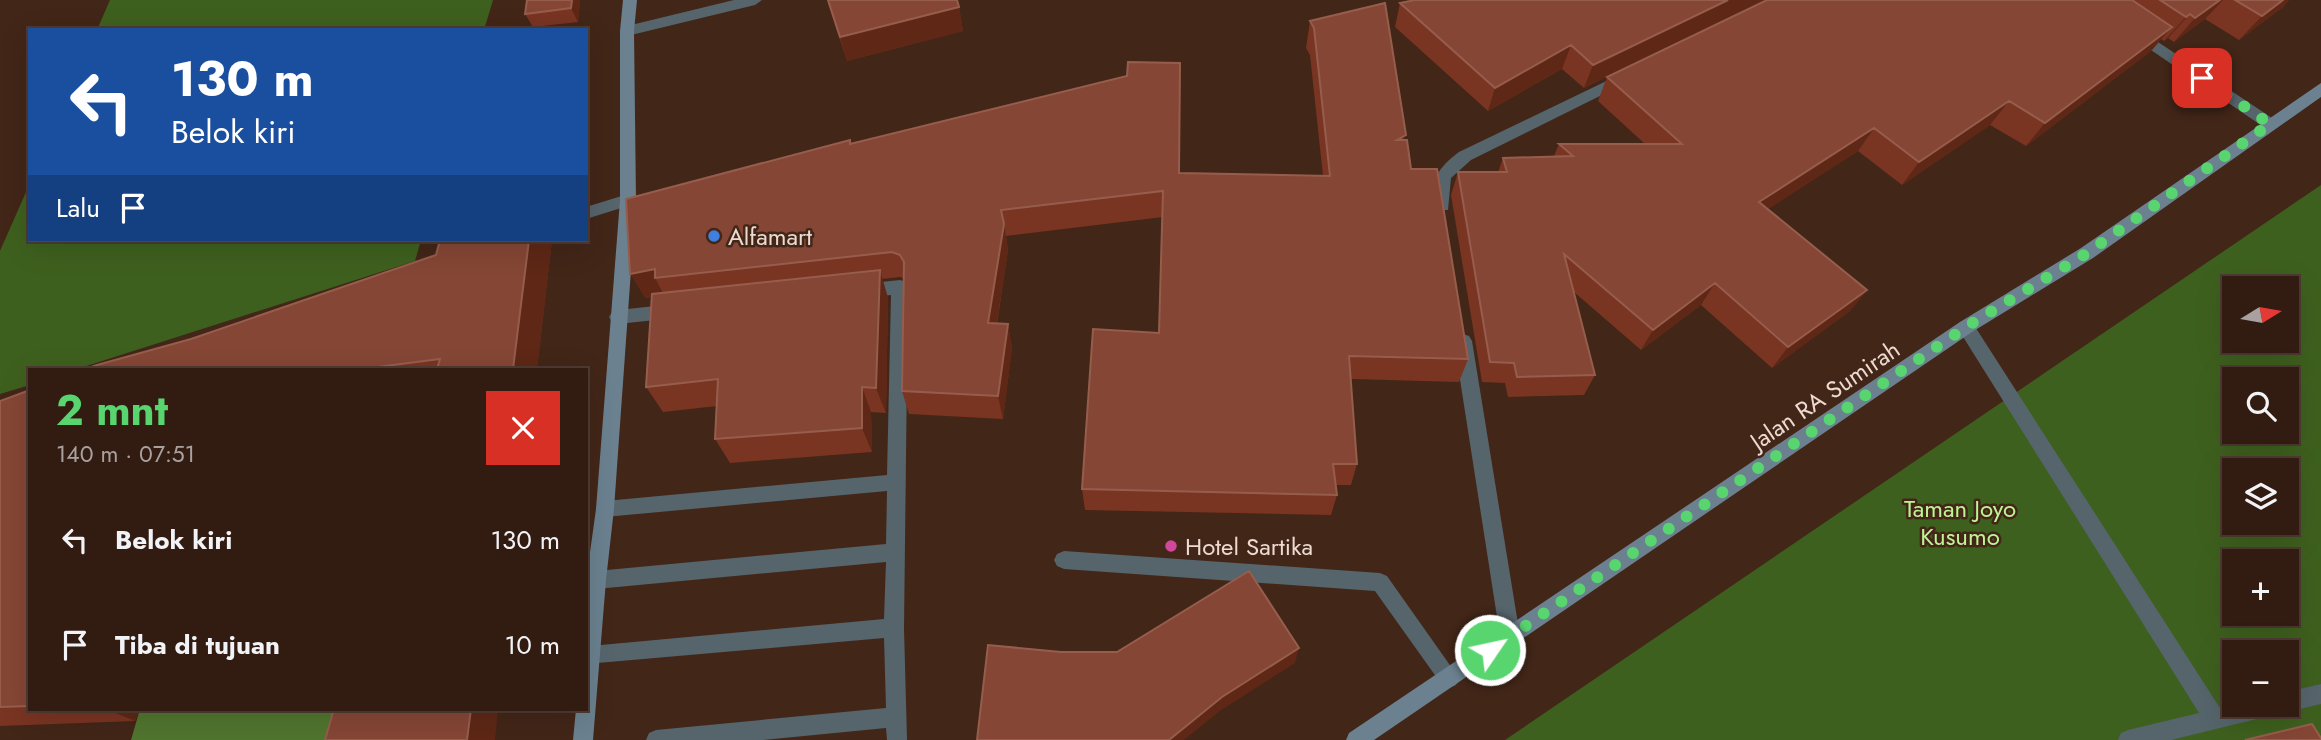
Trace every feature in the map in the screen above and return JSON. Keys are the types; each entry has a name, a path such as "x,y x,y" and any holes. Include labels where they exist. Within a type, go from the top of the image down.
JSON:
{"main road":[{"path":"588,682 605,509 628,200 627,30 630,0"},
{"name":"Jalan RA Sumirah","path":"1356,740 1966,327 2087,253 2321,89"},
{"path":"583,740 586,711"}],"street":[{"path":"627,30 755,0"},
{"path":"2123,23 2270,124"},
{"path":"1445,227 1438,186 1446,170 1465,156 1637,72"},
{"path":"588,212 628,200"},
{"path":"846,292 900,286 894,628 897,740"},
{"path":"618,317 699,308"},
{"path":"1460,323 1510,636"},
{"path":"1966,327 2215,719"},
{"path":"605,509 896,482"},
{"path":"596,580 895,552"},
{"path":"1064,560 1380,582 1449,678"},
{"path":"590,656 894,628"},
{"path":"2299,699 2321,694"},
{"path":"656,740 895,717"},
{"path":"2128,740 2223,717"}],"green space":[{"path":"110,0 493,0 485,28 98,28"},
{"name":"Taman Joyo Kusumo","path":"2321,185 2321,740 1505,740"},
{"path":"28,188 28,242 420,242 415,261 80,368 28,368 28,386 0,394 0,251"},
{"path":"139,711 339,711 332,740 131,740"}],"building":[{"path":"527,0 572,0 571,8 525,14"},
{"path":"828,0 957,0 959,7 840,37"},
{"path":"1415,0 1728,0 1593,65 1571,45 1495,88 1400,3"},
{"path":"1767,0 2132,0 2172,27 2045,123 2009,101 1919,162 1874,128 1759,202 1867,290 1788,347 1715,283 1653,330 1564,254 1595,375 1517,377 1514,363 1490,362 1458,172 1507,172 1503,158 1573,156 1559,144 1682,144 1607,77"},
{"path":"2160,0 2220,0 2195,18 2190,14 2186,17"},
{"path":"2235,0 2283,0 2262,16"},
{"path":"1385,3 1406,135 1397,140 1407,140 1411,169 1437,169 1468,359 1349,356 1357,464 1333,464 1337,495 1082,489 1093,329 1159,333 1163,191 1001,210 1004,224 988,323 1008,324 998,396 902,391 904,262 900,255 892,252 655,278 655,269 630,274 626,199 850,140 850,144 1127,76 1128,62 1180,63 1179,173 1330,176 1314,28 1310,21"},
{"path":"439,242 529,242 513,368 437,368 440,359 370,368 88,368 191,339 436,255"},
{"path":"880,270 876,388 862,387 862,428 715,439 718,379 646,387 652,294"},
{"path":"28,391 28,706 0,707 0,401"},
{"path":"1249,571 1299,648 1222,697 1169,740 977,740 988,645 1061,652 1117,652"},
{"path":"333,711 471,711 467,740 325,740"},
{"path":"2312,724 2321,740 2245,740"}],"place":[{"name":"Alfamart","path":"714,236"},
{"name":"Hotel Sartika","path":"1171,546"}],"route":[{"path":"1490,650 1966,327 2087,253 2270,124 2202,78"}]}
